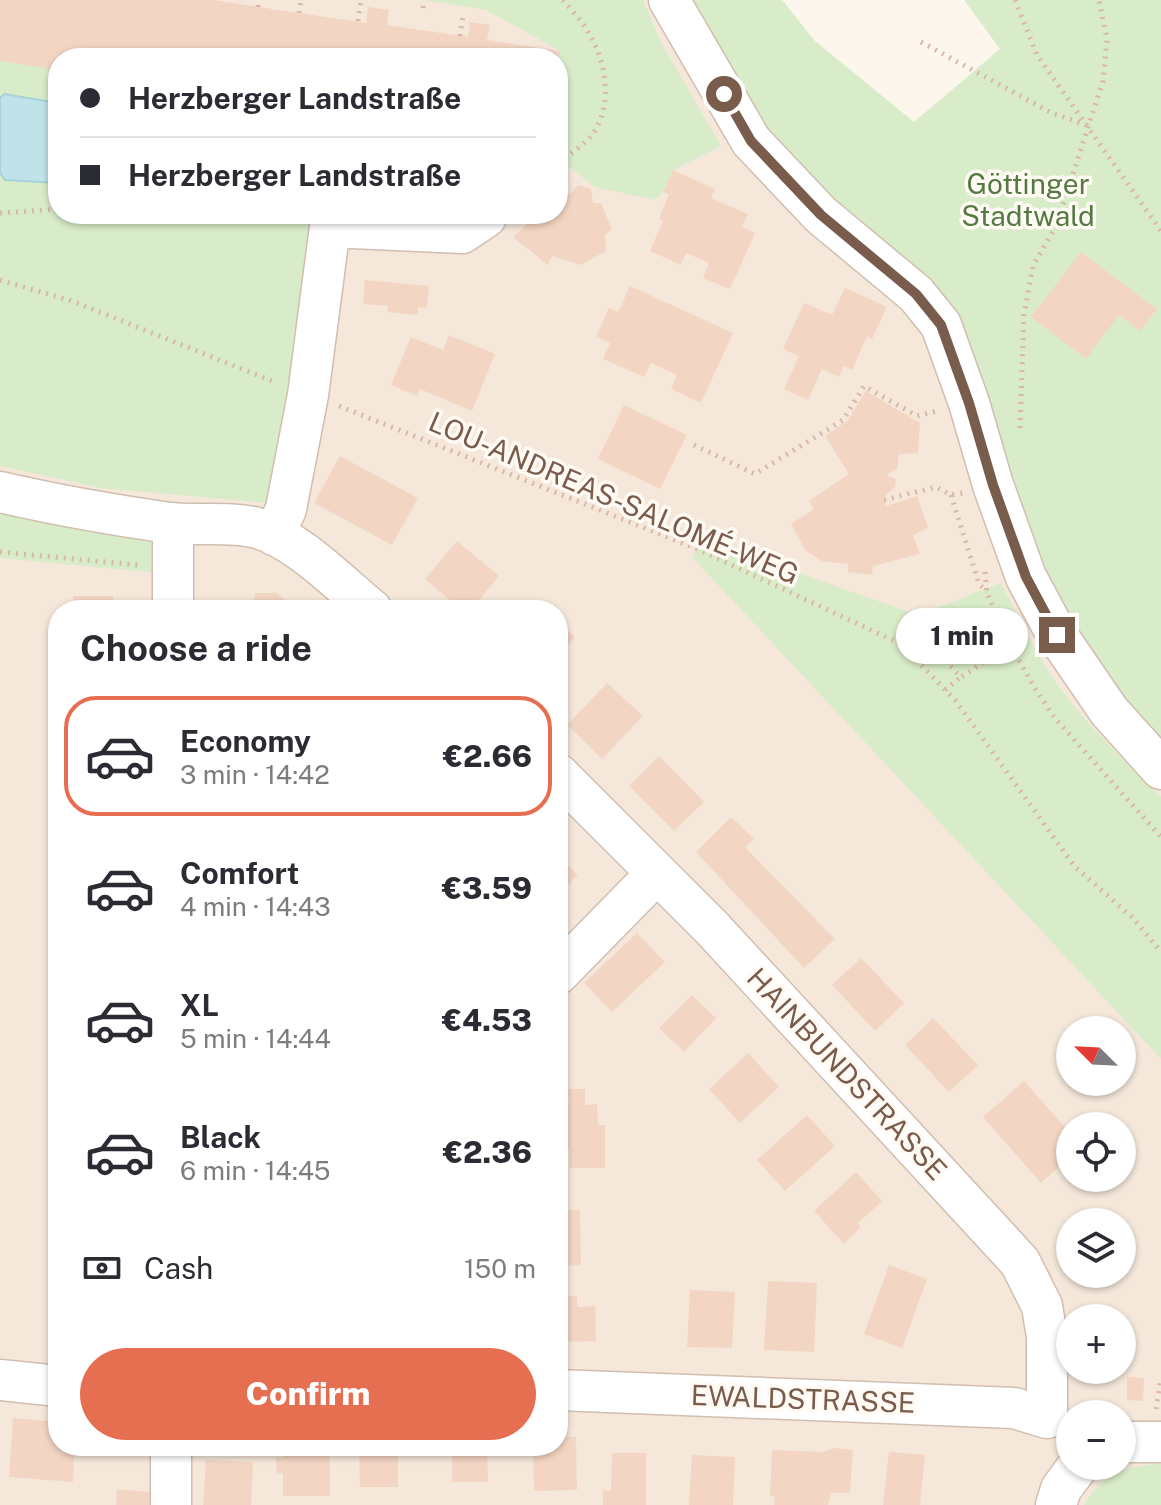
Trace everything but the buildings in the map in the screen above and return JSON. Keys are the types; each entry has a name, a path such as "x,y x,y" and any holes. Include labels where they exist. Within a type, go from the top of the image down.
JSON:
{"street":[{"path":"669,0 751,141 821,215 916,294 941,325 1026,577 1057,635 1109,711 1161,769"},
{"path":"274,535 286,509 308,395 330,227 462,233 476,224"},
{"path":"0,492 57,505 173,523 256,528 299,551 360,600"},
{"path":"173,523 173,600"},
{"name":"HAINBUNDSTRASSE","path":"568,784 712,928 1020,1262 1042,1306 1056,1408"},
{"path":"568,964 657,873"},
{"path":"0,1380 48,1385"},
{"name":"EWALDSTRASSE","path":"568,1390 1014,1408 1056,1430"},
{"path":"1136,1442 1161,1442"},
{"path":"171,1456 171,1505"},
{"path":"1056,1505 1068,1480"}],"path":[{"path":"299,13 301,0"},
{"path":"358,21 361,0"},
{"path":"423,8 424,0"},
{"path":"563,0 590,34 601,60 606,86 602,117 591,137 568,155"},
{"path":"1015,0 1037,55 1161,231"},
{"path":"1020,428 1024,314 1033,266 1056,226 1103,81 1107,39 1099,0"},
{"path":"460,36 463,15"},
{"path":"921,42 1050,112 1087,125"},
{"path":"0,213 48,210"},
{"name":"LOU-ANDREAS-SALOMÉ-WEG","path":"0,280 72,301 695,548 901,644 933,649 961,677"},
{"path":"694,445 755,474 843,420 864,386 917,416 969,403"},
{"path":"884,500 936,487 954,495 979,584 987,593 1007,639 1054,717 1161,837"},
{"path":"0,552 173,569"},
{"path":"945,690 998,653 1007,639"},
{"name":"LOU-ANDREAS-SALOMÉ-WEG","path":"901,644 945,690 1075,867 1132,917 1161,952"}],"shaded area":[{"path":"0,0 692,0 941,301 1161,749 1161,1505 0,1505"}],"green space":[{"path":"423,0 643,0 661,42 721,146 673,170 663,192 655,200 595,187 568,166 568,48 555,48 486,10"},
{"name":"Göttinger Stadtwald","path":"692,0 782,0 815,41 914,122 1000,49 964,0 1161,0 1161,749 1121,706 1034,559 965,337 766,141"},
{"path":"0,58 48,67 48,224 322,224 268,503 101,488 0,466"},
{"path":"0,504 153,539 160,573 0,558"},
{"path":"704,540 918,615 1001,583 1037,653 1063,692 1161,797 1161,1059 1136,1032 1136,1016 1121,1016 692,557"},
{"path":"1161,1464 1161,1505 1084,1505 1107,1480 1136,1480 1136,1467"}],"water":[{"path":"4,94 48,101 48,182 5,180 0,173 0,98"}],"route":[{"path":"724,94 751,141 821,215 916,294 941,325 1026,577 1057,635"}]}
